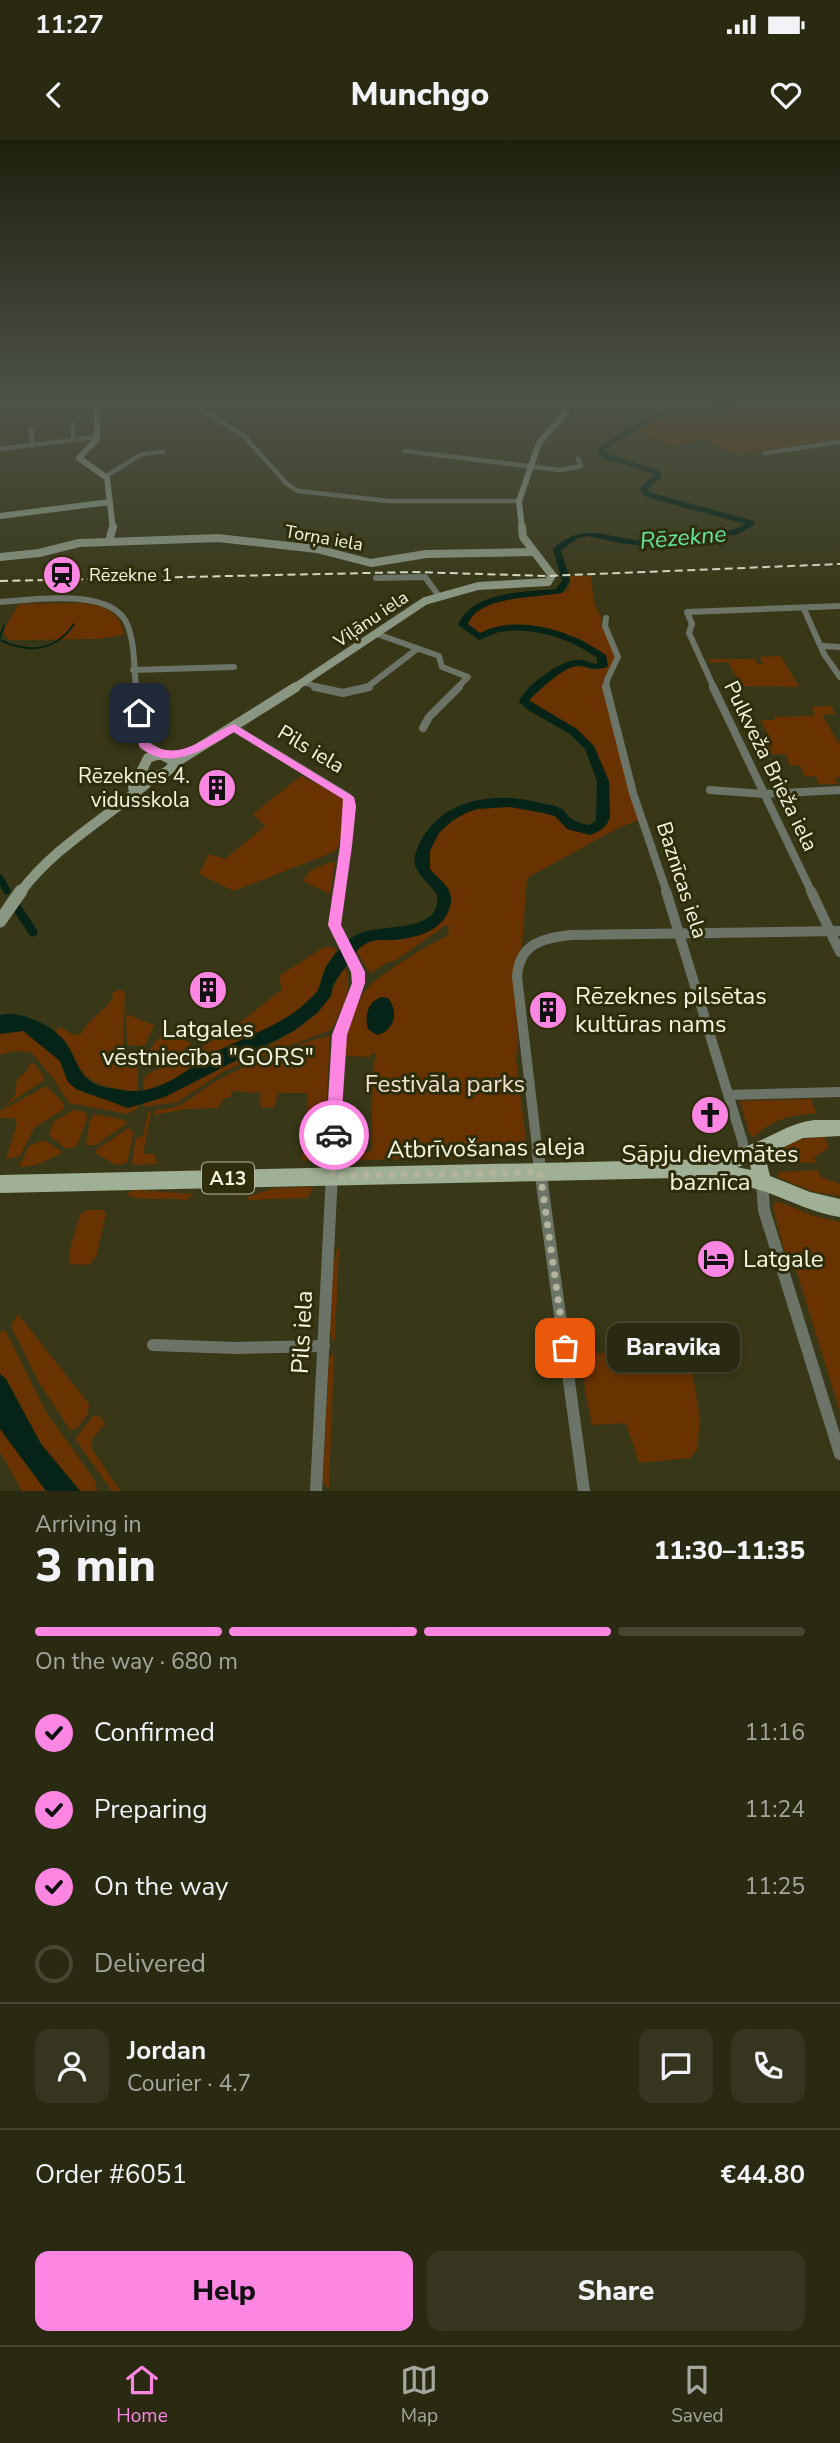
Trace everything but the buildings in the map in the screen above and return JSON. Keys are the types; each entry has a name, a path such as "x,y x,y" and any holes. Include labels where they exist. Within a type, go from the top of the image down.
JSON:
{"main road":[{"path":"90,466 107,478 113,530 109,541"},
{"path":"531,466 519,501 523,537 536,554"},
{"path":"0,516 110,502"},
{"name":"Torņa iela","path":"0,557 39,553 67,545 109,541 231,539 317,549 371,563 426,554 536,554"},
{"name":"Viļānu iela","path":"167,758 201,747 234,728 418,606 439,596 478,586 548,582 552,575 536,554"},
{"path":"144,745 167,758"},
{"path":"144,745 146,759"},
{"path":"121,804 138,782 142,772 141,765 146,759 167,758"},
{"path":"0,921 37,868 155,776 166,773 167,758"},
{"path":"142,772 155,776"},
{"name":"Atbrīvošanas aleja","path":"721,1168 727,1161 749,1154 792,1132 813,1128 840,1128"},
{"path":"749,1154 762,1182"},
{"name":"Atbrīvošanas aleja","path":"0,1184 721,1168 730,1175 762,1182 809,1202 840,1208"}],"street":[{"path":"107,478 124,466"},
{"path":"271,466 287,484 298,491 388,502 519,501"},
{"path":"531,466 570,470 580,466"},
{"path":"376,578 425,577 439,596"},
{"path":"0,602 86,600 106,603 119,610 128,626 144,745"},
{"path":"840,606 813,606 804,609 840,677"},
{"name":"Pulkveža Brieža iela","path":"804,609 687,612 692,624 689,634 764,794 836,931 840,952"},
{"name":"Baznīcas iela","path":"606,618 605,626 618,657 607,680 606,694 616,717 633,793 680,933 743,1143 749,1154"},
{"path":"377,634 439,656 442,667 468,677 429,717 423,728"},
{"path":"822,646 840,647"},
{"path":"303,682 346,694 358,692 417,649"},
{"path":"133,670 233,667"},
{"name":"Pils iela","path":"234,728 348,797 350,806 334,925 358,972 358,983 340,1035 316,1491"},
{"path":"710,790 764,794 840,790"},
{"path":"584,1491 540,1172 517,977 520,959 529,945 545,938 836,931"},
{"path":"729,1095 840,1092"},
{"path":"762,1182 764,1210 840,1454"},
{"path":"153,1345 236,1348 324,1346"}],"green space":[{"name":"Festivāla parks","path":"567,576 591,576 594,602 618,657 607,680 639,820 618,828 527,878 522,946 513,968 518,1040 516,1059 528,1157 355,1160 360,1152 371,1151 373,1067 376,1054 372,1053 369,1057 345,1056 348,1032 356,1009 363,994 377,979 448,936 449,927 446,925 392,963 390,961 370,973 353,945 373,937 418,930 437,918 443,909 444,894 425,872 422,856 433,834 455,813 480,804 507,803 559,813 565,823 590,830 597,826 605,812 606,786 583,742 524,702 526,696 574,663 592,670 607,667 606,658 581,639 512,624 488,629 479,637 463,620 476,607 490,602 561,593 568,590 570,584"},
{"path":"81,603 110,611 119,620 124,635 98,639 8,640 3,631 19,604"},
{"path":"781,656 799,687 741,686 728,662 711,663 709,659 755,659 758,664 763,664 760,657"},
{"path":"831,706 835,714 822,715 840,745 840,777 835,778 838,784 819,784 816,776 805,777 800,766 790,765 786,754 758,755 755,748 773,747 761,720 815,716 812,707"},
{"path":"301,776 347,799 343,833 336,851 234,891 199,874 209,854 225,859 265,826 253,814"},
{"path":"335,863 330,894 303,881 311,870"},
{"path":"324,947 334,947 336,952 325,968 317,992 289,1018 266,1031 223,1048 171,1081 143,1091 146,1075 196,1051 238,1024 282,989 279,976"},
{"path":"345,967 347,991 331,1030 226,1070 178,1102 143,1107 143,1103 168,1094 269,1045 308,1021 322,1008"},
{"path":"117,990 125,991 123,1043 138,1070 138,1092 124,1091 90,1079 64,1041 54,1032 60,1027 73,1035 81,1034 110,1002 112,993"},
{"path":"126,1014 154,1025 145,1046 127,1045"},
{"path":"166,1030 191,1044 174,1057 157,1054 150,1049"},
{"path":"23,1031 35,1040 60,1061 64,1074 86,1094 100,1096 127,1108 138,1104 138,1108 127,1114 69,1103 53,1078 31,1052 13,1051 0,1055 0,1034"},
{"path":"330,1036 324,1147 311,1161 302,1160 308,1095 305,1093 278,1093 274,1107 263,1108 260,1104 261,1093 232,1091 230,1098 224,1098 218,1108 187,1109 154,1115 156,1110 183,1103 218,1080 258,1061 289,1048"},
{"path":"34,1063 44,1077 43,1081 3,1107 15,1095 17,1079"},
{"path":"46,1086 63,1102 64,1109 34,1128 20,1156 6,1159 17,1124 14,1118 0,1118 0,1111"},
{"path":"811,1099 816,1113 782,1119 767,1126 754,1138 749,1133 740,1101"},
{"path":"74,1110 85,1112 87,1118 77,1146 66,1149 49,1135 54,1121"},
{"path":"148,1112 151,1112 143,1154 156,1154 155,1160 159,1164 134,1165 132,1162 136,1138 143,1136"},
{"path":"95,1114 127,1123 96,1145 86,1145 90,1120"},
{"path":"128,1128 133,1131 133,1135 127,1163 116,1165 96,1153 97,1149"},
{"path":"824,1136 829,1148 814,1157 816,1163 775,1162 768,1156 796,1140"},
{"path":"44,1140 61,1151 60,1154 36,1165 19,1167 29,1146"},
{"path":"818,1170 821,1177 840,1184 840,1196 814,1192 777,1177 779,1172"},
{"path":"313,1187 308,1198 249,1200 247,1197 275,1188"},
{"path":"135,1190 194,1194 186,1200 138,1198 126,1194"},
{"path":"776,1201 840,1222 840,1412 795,1266 787,1262 773,1207"},
{"path":"87,1210 104,1210 106,1213 96,1257 89,1265 69,1264 69,1253 80,1215"},
{"path":"339,1247 335,1340 332,1341 330,1292 333,1264"},
{"path":"18,1314 89,1404 88,1414 76,1429 70,1430 38,1381 11,1326"},
{"path":"5,1330 45,1410 95,1481 97,1491 80,1491 41,1444 6,1379 0,1374 0,1332"},
{"path":"682,1351 692,1369 700,1419 697,1450 690,1458 639,1463 626,1423 592,1425 578,1354"},
{"path":"334,1352 327,1487 323,1483 329,1357"},
{"path":"99,1415 105,1424 91,1440 92,1449 120,1491 112,1491 75,1439 93,1416"},
{"path":"0,1429 46,1491 22,1491 0,1452"}],"shaded area":[{"path":"336,952 345,967 333,985 331,996 318,1012 295,1030 165,1097 128,1108 76,1089 68,1082 60,1061 23,1031 0,1034 0,1015 25,1016 50,1028 63,1039 90,1081 108,1088 148,1090 174,1079 224,1048 272,1026 305,1004 317,991 326,967"},
{"path":"382,997 388,998 394,1015 388,1029 377,1035 368,1029 367,1014 370,1005"},
{"path":"0,1374 6,1379 41,1444 80,1491 46,1491 0,1429"}],"waterway":[{"name":"Rēzekne","path":"333,971 349,949 361,939 415,931 433,922 442,912 444,893 426,875 422,855 435,830 461,809 477,804 510,802 559,813 568,823 580,828 590,830 603,821 603,781 590,749 574,731 524,702 526,696 563,667 579,663 599,667 603,665 602,657 580,643 553,633 511,628 493,630 479,637 463,625 467,616 476,608 488,603 559,591 566,581 557,549 576,536 588,534 650,544 672,536 737,533 751,523 649,495 643,490 658,476 657,473 636,466"},
{"path":"0,640 21,647 41,647 59,640 74,624"},
{"path":"0,637 4,626"},
{"path":"0,878 7,891"},
{"path":"17,908 33,932"}],"railway":[{"path":"0,581 414,572 547,576 840,564"}],"way so far":[{"path":"334,1135 332,1176 540,1172 565,1348"}],"place":[{"name":"Rēzekne 1","path":"62,575"},
{"name":"Rēzeknes 4. vidusskola","path":"217,788"},
{"name":"Latgales vēstniecība \"GORS\"","path":"208,990"},
{"name":"Rēzeknes pilsētas kultūras nams","path":"548,1010"},
{"name":"Sāpju dievmātes baznīca","path":"710,1115"},
{"name":"Latgale","path":"716,1259"},
{"name":"Baravika","path":"565,1348"}],"route":[{"path":"139,713 144,745 156,753 175,755 201,747 234,728 348,797 350,801 334,925 358,972 358,983 340,1035 334,1135"}]}
